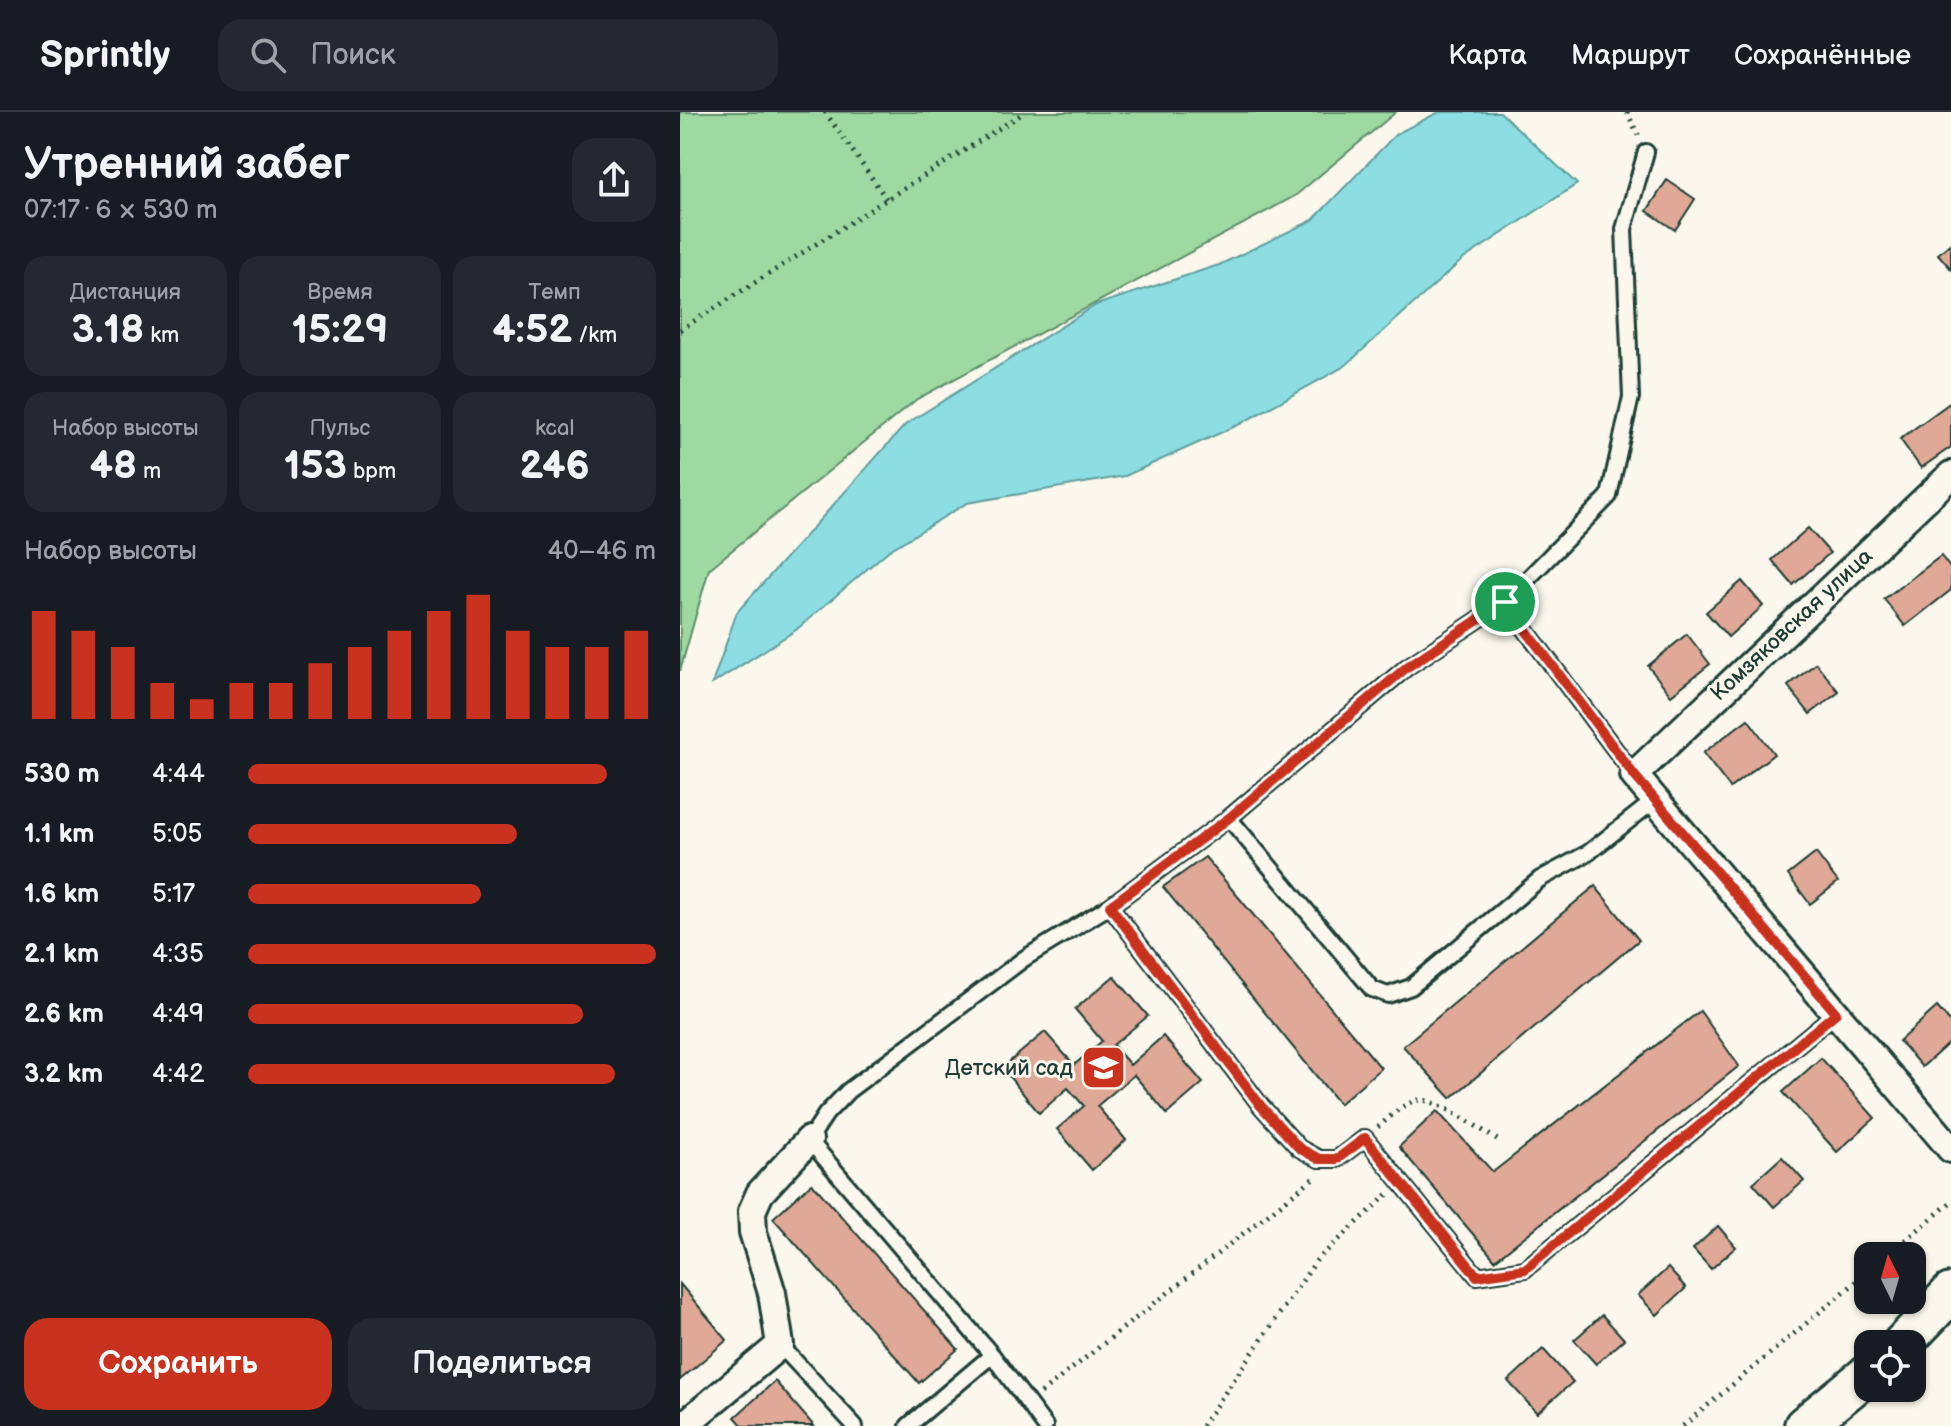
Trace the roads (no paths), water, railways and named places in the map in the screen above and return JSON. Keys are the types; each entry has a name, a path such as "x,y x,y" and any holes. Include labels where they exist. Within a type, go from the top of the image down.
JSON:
{"street":[{"name":"Комзяковская улица","path":"1634,775 1951,475"},
{"path":"1634,775 1951,1149"},
{"path":"693,1423 780,1345 772,1293 753,1232 752,1211 760,1193 809,1140"},
{"path":"1915,1330 1951,1293"},
{"path":"1804,1426 1854,1385"}],"lane":[{"path":"1045,1426 992,1355 809,1140 826,1114 848,1091 1025,958 1110,906 1229,818 1407,667 1505,602 1609,496 1631,397 1624,229 1646,152"},
{"path":"1505,602 1634,775"},
{"path":"1229,818 1372,989 1388,995 1411,987 1540,879 1588,853 1655,800"},
{"path":"1110,906 1261,1106 1299,1148 1319,1159 1337,1159 1365,1138 1477,1276 1525,1269 1836,1013"},
{"path":"780,1345 855,1426"},
{"path":"908,1426 992,1355"}],"water":[{"path":"1439,112 1500,112 1577,184 1462,260 1345,366 1240,424 1125,476 967,503 888,551 796,630 712,684 737,612 906,424 1096,305 1219,265 1313,220 1396,134"}],"place":[{"name":"Детский сад","path":"1104,1068"}]}
